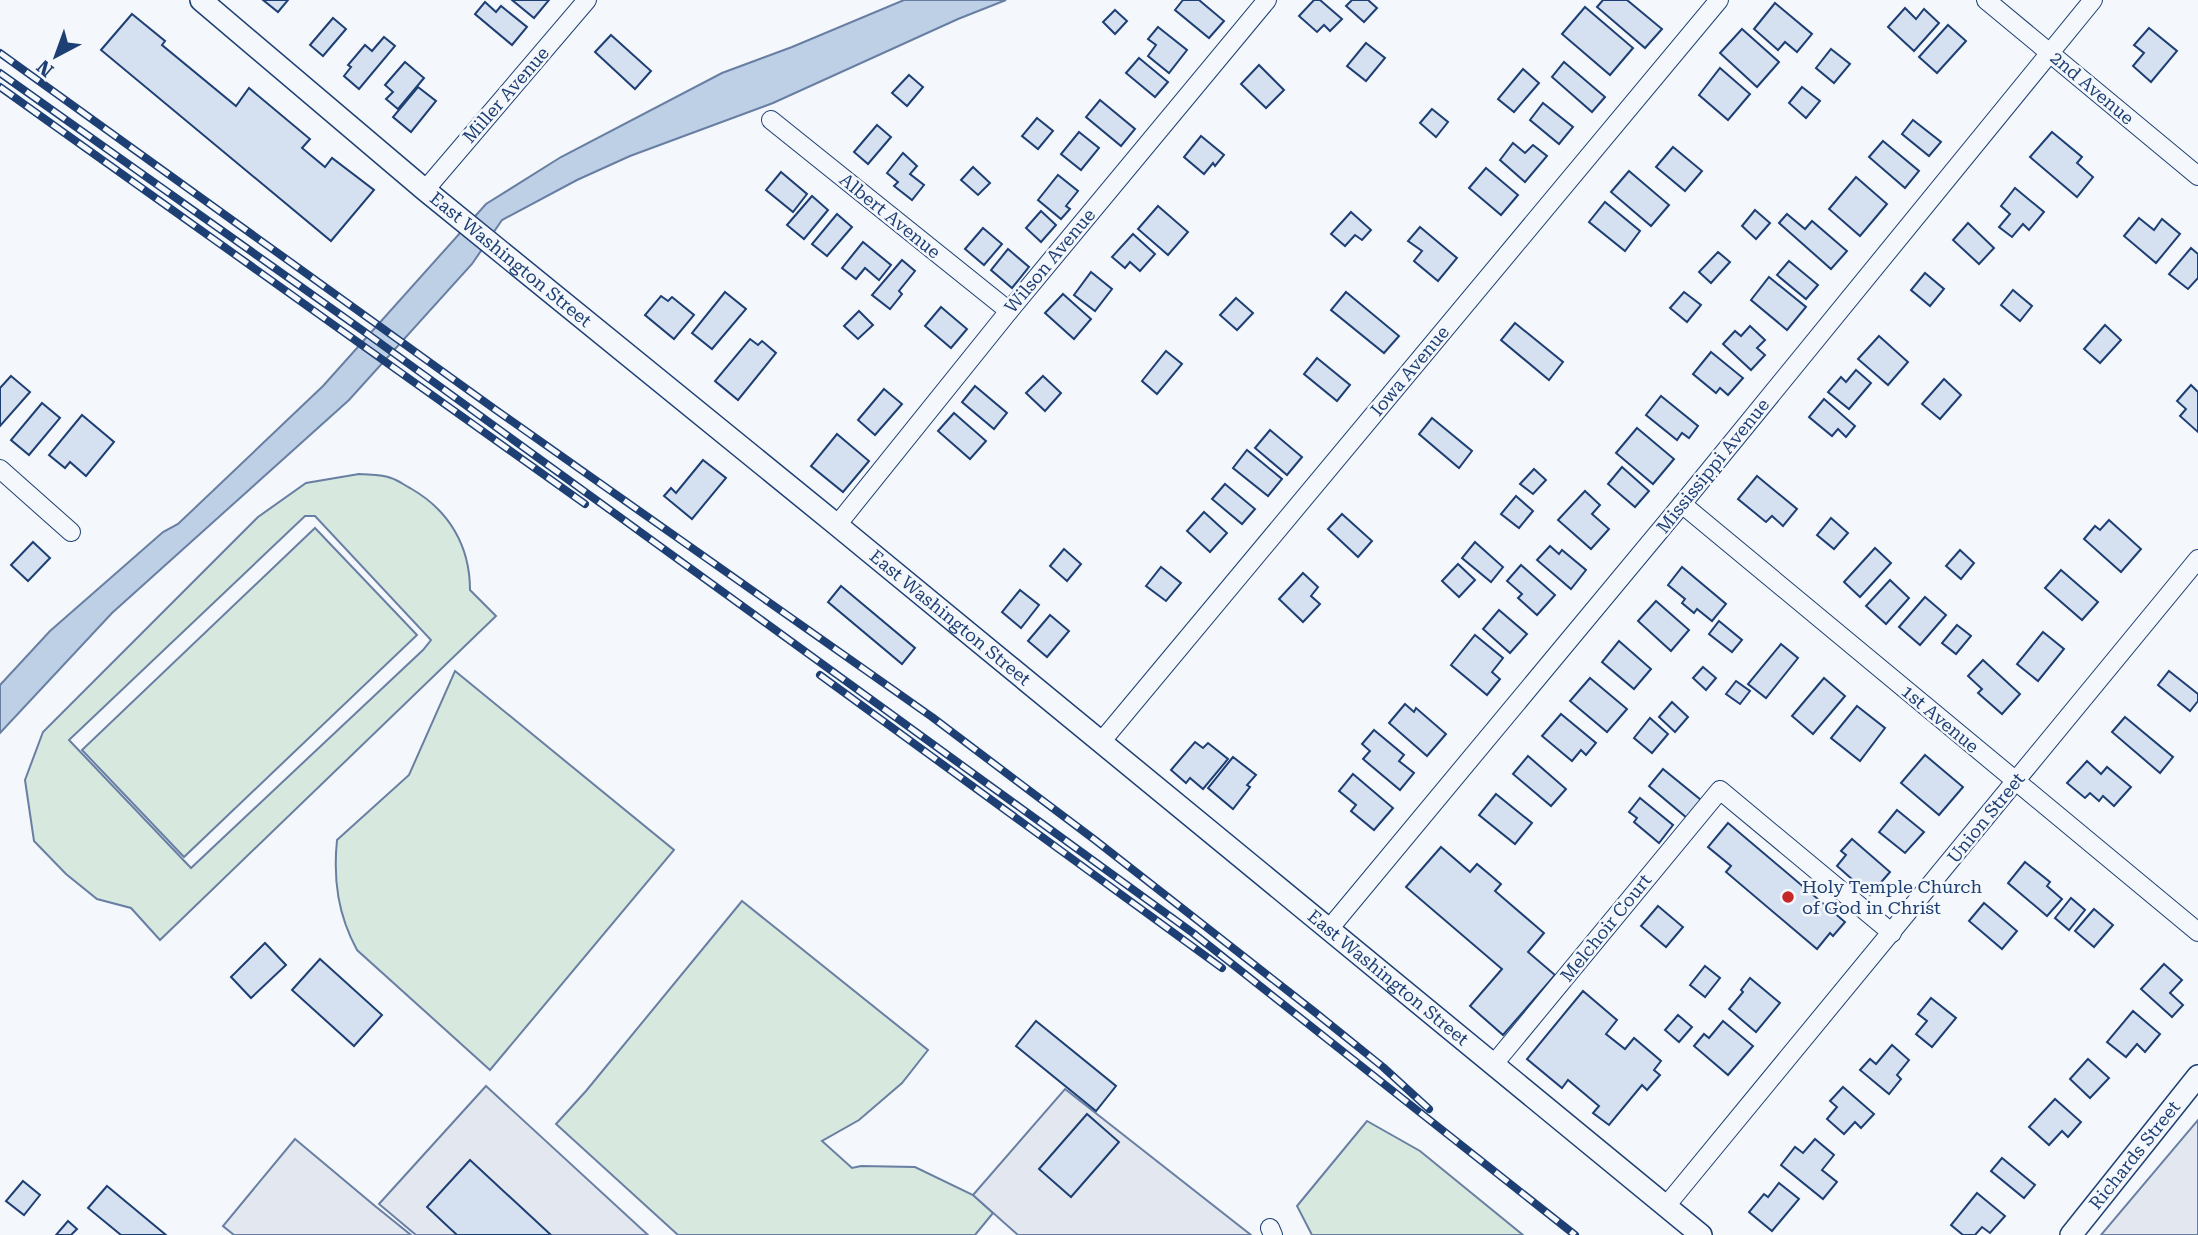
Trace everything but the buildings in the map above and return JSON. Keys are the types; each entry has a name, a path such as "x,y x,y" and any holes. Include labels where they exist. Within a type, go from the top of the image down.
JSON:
{"street":[{"name":"Miller Avenue","path":"425,190 587,0"},
{"name":"Wilson Avenue","path":"836,525 1267,0"},
{"name":"Iowa Avenue","path":"1101,742 1719,0"},
{"name":"2nd Avenue","path":"1986,0 2198,176"},
{"name":"Mississippi Avenue","path":"1329,929 1682,504 2093,0"},
{"name":"East Washington Street","path":"208,2 449,210 1701,1235"},
{"name":"Albert Avenue","path":"771,120 1009,312"},
{"path":"0,469 71,532"},
{"name":"1st Avenue","path":"1682,504 2198,932"},
{"name":"Union Street","path":"1666,1206 2198,559"},
{"name":"Melchoir Court","path":"1493,1066 1720,790 1892,933"},
{"name":"Richards Street","path":"2070,1235 2198,1076"}],"shaded area":[{"path":"359,474 380,475 396,480 424,497 436,507 455,531 466,559 470,590 496,616 160,940 131,908 97,899 66,874 34,841 25,780 43,732 258,517 306,483","holes":["305,516 315,516 431,640 191,868 69,740"]},
{"path":"315,528 417,635 184,857 82,750"},
{"path":"455,671 674,850 490,1070 357,950 345,924 338,897 337,840 409,775"},
{"path":"742,901 928,1050 902,1083 859,1120 822,1141 852,1168 915,1167 973,1195 993,1213 975,1235 678,1235 556,1124"},
{"path":"486,1086 648,1235 416,1235 379,1204"},
{"path":"1065,1089 1251,1235 1018,1235 973,1195"},
{"path":"2198,1120 2198,1235 2101,1235"},
{"path":"1367,1121 1420,1151 1523,1235 1312,1235 1297,1206"},
{"path":"295,1139 411,1235 234,1235 223,1226"}],"water":[{"path":"904,0 1006,0 773,103 630,156 577,180 502,220 472,264 349,400 112,613 0,733 0,685 50,631 163,532 178,524 323,386 486,204 561,157 722,73"}],"railway":[{"path":"0,53 496,410 932,717 1316,1013 1383,1067 1429,1109"},
{"path":"0,73 362,330 1193,933 1575,1235"},
{"path":"0,87 585,504"},
{"path":"820,675 1222,968"}],"place":[{"name":"Holy Temple Church of God in Christ","path":"1788,897"}]}
